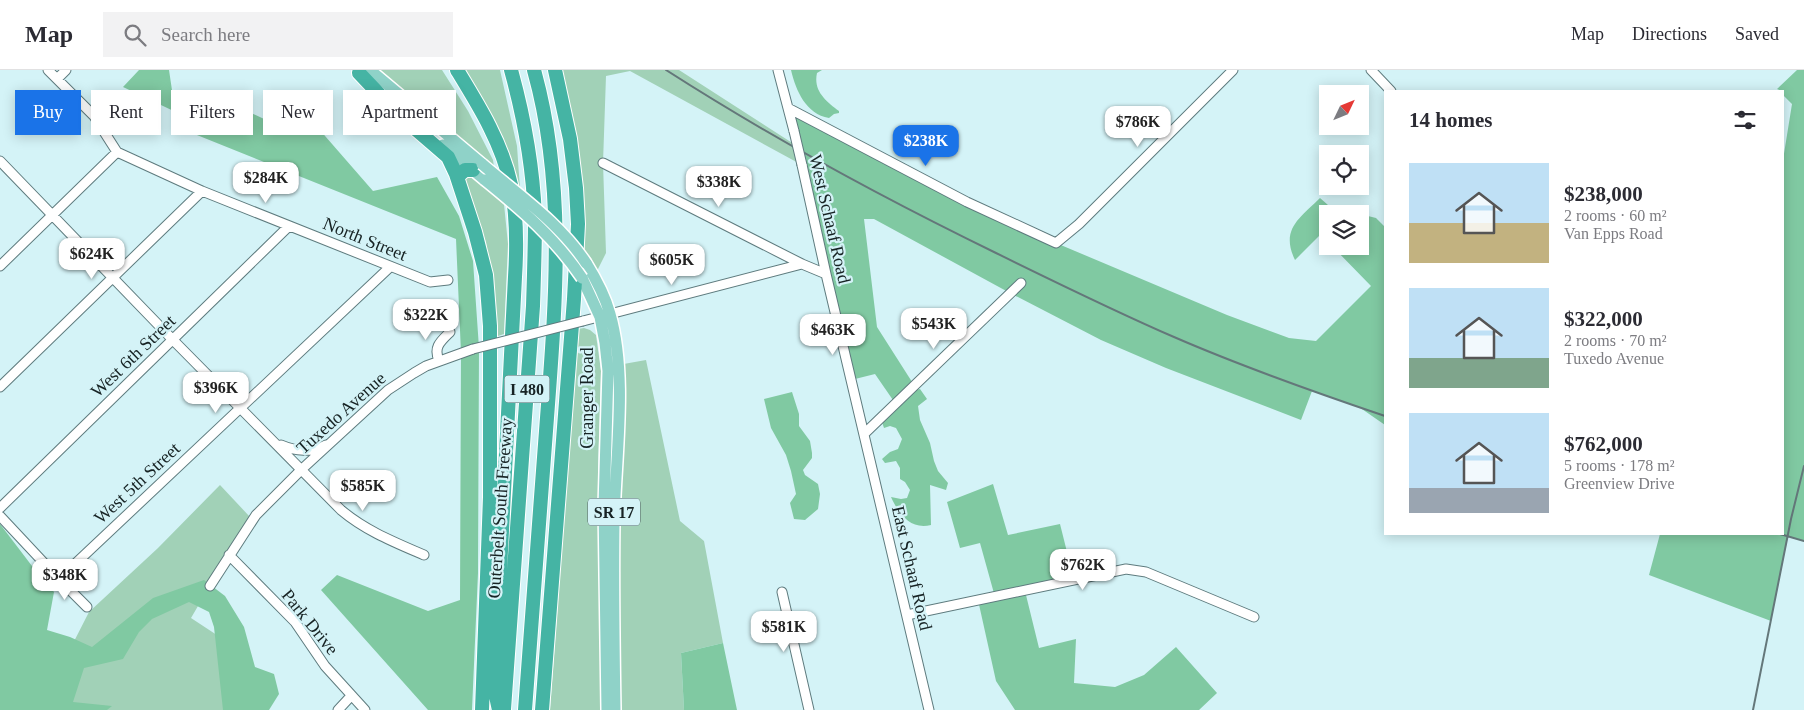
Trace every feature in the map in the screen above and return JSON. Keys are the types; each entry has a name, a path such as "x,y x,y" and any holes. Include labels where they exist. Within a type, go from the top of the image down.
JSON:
{"highway":[{"path":"448,70 464,94 481,111"},
{"path":"457,70 499,147 513,195 516,237 494,687 499,710"},
{"name":"Outerbelt South Freeway","path":"504,710 532,315 535,240 526,134 511,70"},
{"name":"I 480","path":"525,710 557,258 552,169 534,70"},
{"path":"542,710 574,299 578,224 570,139 555,70"},
{"path":"362,71 397,113 448,157 457,177 484,262 488,287 490,326 490,497 482,710"},
{"path":"457,177 465,170 477,167"}],"main road":[{"name":"Granger Road","path":"362,71 477,167 557,228 574,246 601,290 605,316 608,371 604,506 607,710"},
{"name":"Granger Road","path":"477,167 485,180 538,225 582,278 605,316 617,352 619,410 614,530 615,710"}],"street":[{"path":"0,266 117,152 94,116 48,70"},
{"path":"56,79 66,70"},
{"name":"West Schaaf Road","path":"778,70 794,131 864,434"},
{"path":"788,108 967,202 1056,243 1079,224 1233,70"},
{"path":"1371,70 1390,90"},
{"name":"North Street","path":"117,152 202,191 390,267 430,282 448,280"},
{"name":"Tuxedo Avenue","path":"0,161 302,469 388,390 414,372 439,360 473,349 802,264"},
{"path":"603,163 802,264 826,274"},
{"path":"0,387 202,191"},
{"name":"West 6th Street","path":"0,508 288,227"},
{"name":"West 5th Street","path":"59,579 390,267"},
{"path":"864,434 1020,283"},
{"path":"439,360 436,350 437,345 450,332"},
{"name":"East Schaaf Road","path":"864,434 929,710"},
{"path":"272,439 291,449 301,450 313,450 333,441"},
{"path":"210,586 256,515 302,469 354,520 380,536 424,555"},
{"path":"0,516 88,607"},
{"name":"Park Drive","path":"229,555 295,622 326,666 365,710"},
{"path":"907,615 1126,569 1146,572 1254,617"},
{"path":"782,592 809,710"},
{"path":"338,710 351,696"}],"green space":[{"path":"139,70 169,70 172,90 171,110 161,105 161,90 129,90 123,87"},
{"path":"377,70 442,70 455,90 401,90"},
{"path":"463,70 500,70 517,146 520,189 513,183"},
{"path":"555,70 679,70 797,146 802,165 630,71 606,76 603,163 606,253 594,277 581,255"},
{"path":"791,70 822,70 817,73 817,85 825,99 839,113 829,118 821,116 808,107 799,93"},
{"path":"1797,70 1804,70 1804,541 1788,536 1771,621 1649,575 1660,535 1784,535 1784,154 1792,104 1784,96 1784,90 1777,89"},
{"path":"456,92 493,160 494,167 455,135"},
{"path":"788,108 1056,243 1227,315 1289,338 1316,341 1371,286 1341,255 1369,255 1369,216 1376,218 1384,226 1384,424 1359,407 1312,391 1301,420 1166,368 1101,340 874,219 864,219 877,327 914,385 895,403 875,374 851,380"},
{"path":"253,114 263,118 263,135 324,135 373,191 437,177 459,216 473,261 479,348 478,573 472,710 428,710 321,590 337,575 428,611 460,600 461,353 456,239 197,135 253,135"},
{"path":"418,135 424,135 504,204 508,244 504,334 495,337 495,309 486,242 474,210 447,166"},
{"path":"1320,198 1328,205 1319,205 1319,236 1295,260 1290,240 1291,232 1299,218"},
{"path":"584,328 596,335 601,371 598,469 603,710 550,710 578,329"},
{"path":"646,360 680,521 704,541 723,643 681,653 684,710 615,710 618,365"},
{"path":"920,389 927,399 918,406 920,420 930,443 938,471 948,483 946,490 930,485 931,525 924,526 911,523 898,509 891,497 907,498 910,490 905,482 900,479 900,468 896,461 885,463 882,459 890,452 898,449 902,439 896,428 890,426 884,428 882,422 915,390"},
{"path":"792,392 799,414 799,426 810,441 812,453 812,458 803,470 805,475 818,484 820,494 818,509 805,520 794,519 790,503 796,494 791,471 786,455 771,428 764,399"},
{"path":"993,484 1008,535 1060,524 1074,580 1025,591 1039,648 1076,639 1074,683 1115,687 1144,675 1176,647 1217,693 1199,710 1015,710 996,681 978,600 995,597 980,543 960,548 947,502"},
{"path":"220,485 250,517 191,618 229,643 227,710 39,710 89,612 158,548"},
{"path":"0,524 54,592 47,630 70,637 92,647 153,598 204,580 225,596 244,627 255,667 274,674 279,694 269,710 223,710 214,627 209,612 189,602 152,619 139,632 123,659 84,668 73,702 112,706 107,710 0,710"},
{"path":"723,643 737,710 684,710 681,653"}],"railway":[{"path":"666,70 746,120 828,166 912,211 1062,285 1226,359 1384,416"},
{"path":"1753,710 1791,519 1804,466"},
{"path":"1783,535 1804,541"}]}
